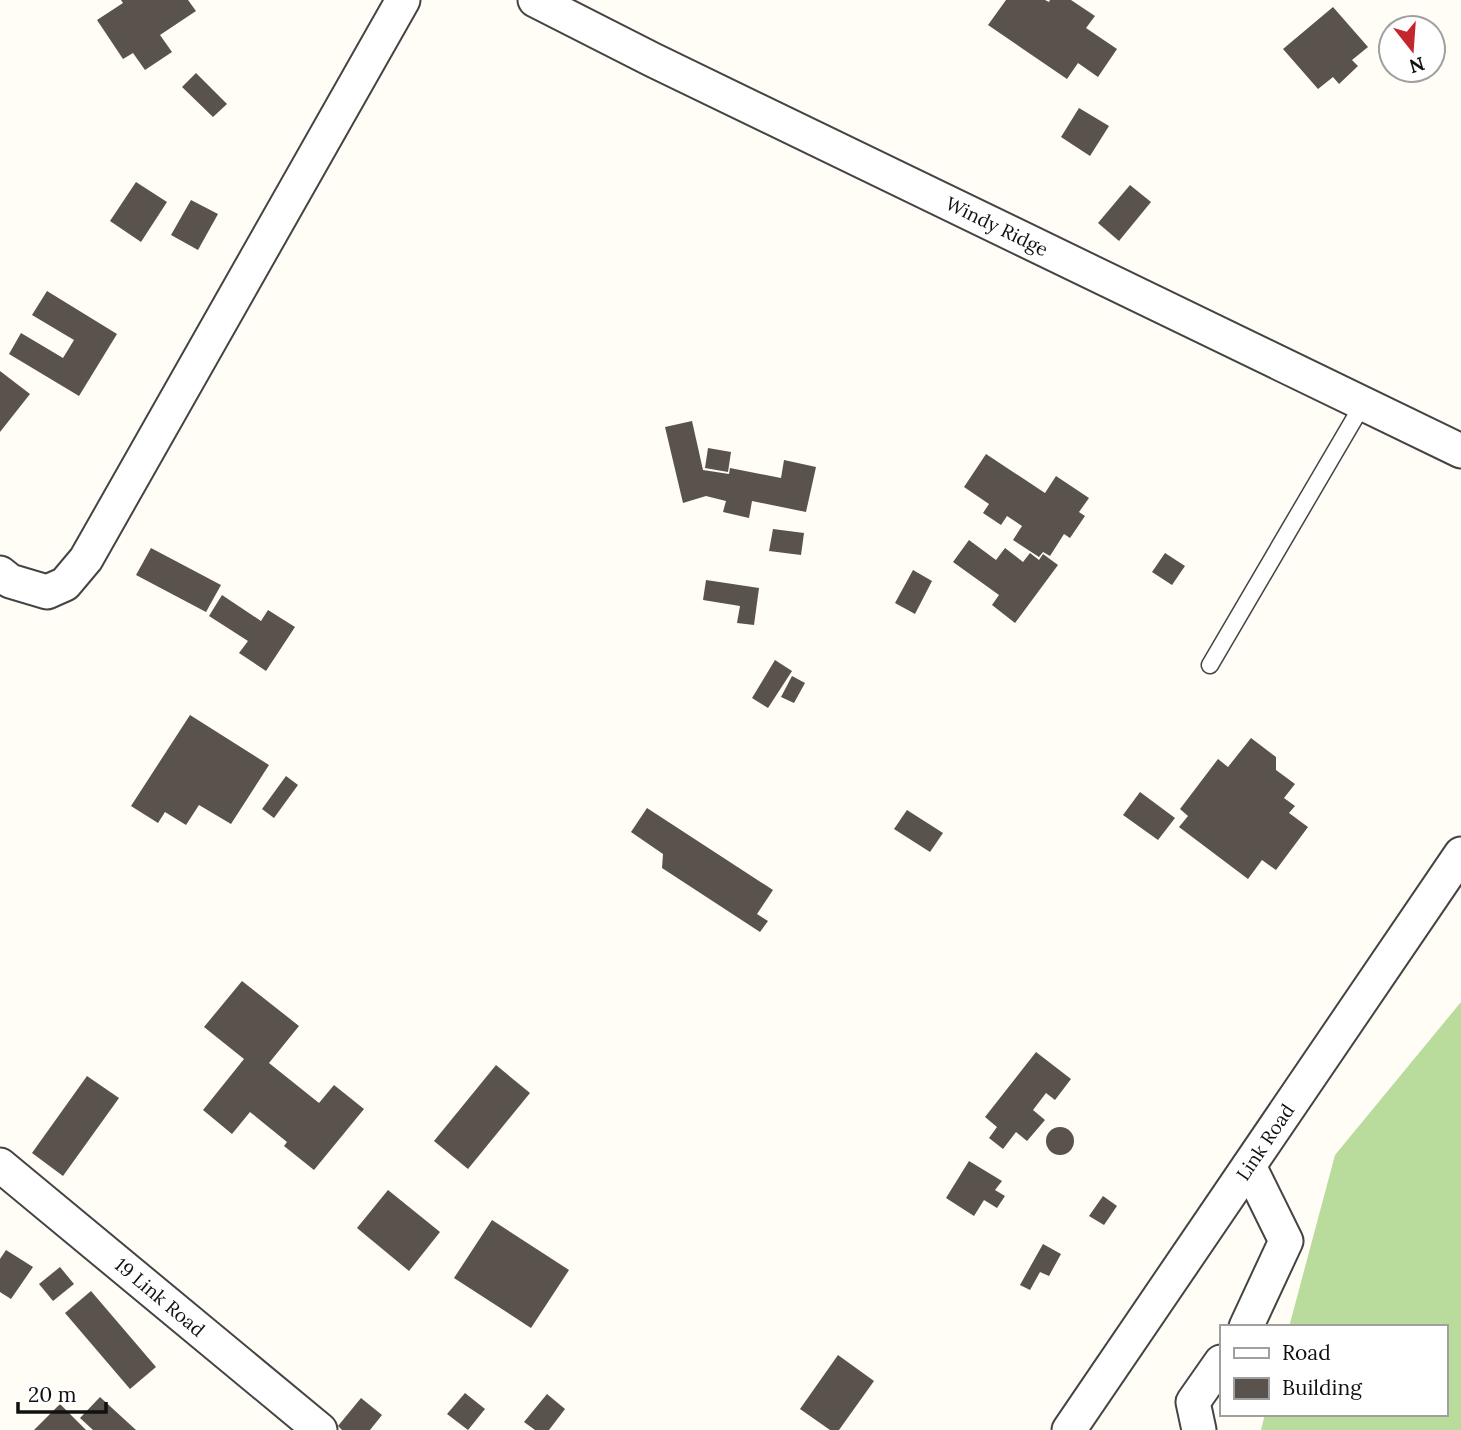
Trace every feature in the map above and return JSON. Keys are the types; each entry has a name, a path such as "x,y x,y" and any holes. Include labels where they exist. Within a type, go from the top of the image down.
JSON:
{"street":[{"path":"0,573 10,581 47,592 65,584 86,559 402,0"},
{"name":"Windy Ridge","path":"548,3 653,60 1461,451"},
{"name":"Link Road","path":"1069,1430 1461,854"},
{"name":"19 Link Road","path":"0,1165 320,1430"},
{"path":"1247,1325 1286,1241 1249,1166"},
{"path":"1199,1430 1194,1402 1220,1363"}],"lane":[{"path":"1210,665 1363,404"}],"green space":[{"path":"1461,1002 1461,1430 1261,1430 1264,1416 1447,1416 1447,1325 1290,1325 1335,1155"}],"building":[{"path":"121,0 188,0 196,11 160,35 172,52 145,70 133,53 123,59 97,20 123,3"},
{"path":"1006,0 1071,0 1095,16 1086,28 1117,49 1098,77 1078,63 1067,79 988,25"},
{"path":"1333,7 1368,47 1352,60 1358,66 1339,84 1333,77 1318,89 1283,49"},
{"path":"196,73 227,104 213,117 182,87"},
{"path":"1079,108 1109,126 1090,156 1061,137"},
{"path":"136,182 167,202 141,242 110,221"},
{"path":"1130,185 1151,202 1119,241 1098,223"},
{"path":"191,200 218,214 198,250 171,235"},
{"path":"47,291 117,334 79,396 9,354 21,333 63,358 74,340 32,315"},
{"path":"0,371 30,394 0,432"},
{"path":"692,421 703,470 729,474 730,468 781,478 784,460 816,467 806,512 752,501 749,518 723,512 726,501 706,496 683,503 665,427"},
{"path":"708,448 731,452 728,472 705,468"},
{"path":"986,454 1045,493 1056,476 1089,498 1079,512 1085,516 1070,538 1064,534 1050,556 1043,552 1039,557 1013,540 1022,526 1007,516 1001,525 983,513 989,504 964,487"},
{"path":"773,529 804,533 801,555 769,551"},
{"path":"969,540 996,560 1005,548 1023,562 1030,553 1039,560 1043,554 1058,565 1015,623 992,605 999,595 953,562"},
{"path":"151,548 221,585 206,612 136,575"},
{"path":"1165,553 1185,566 1172,585 1152,572"},
{"path":"913,570 932,581 915,614 895,603"},
{"path":"706,580 759,588 754,625 737,623 740,606 703,600"},
{"path":"222,595 261,621 268,610 295,627 266,671 239,653 248,641 209,616"},
{"path":"775,660 792,671 768,708 752,698"},
{"path":"792,676 805,683 794,703 781,697"},
{"path":"190,715 269,765 231,824 199,805 186,825 165,812 158,823 131,806"},
{"path":"1251,738 1276,757 1276,770 1295,784 1284,798 1295,806 1289,813 1308,827 1276,870 1262,860 1248,879 1179,827 1188,816 1180,809 1218,759 1228,767"},
{"path":"286,776 298,785 274,818 262,809"},
{"path":"1140,792 1175,818 1158,840 1123,815"},
{"path":"647,808 773,890 757,914 768,921 760,932 662,868 663,854 631,832"},
{"path":"907,810 943,833 930,852 894,829"},
{"path":"242,981 299,1026 269,1063 319,1103 334,1085 364,1109 314,1170 284,1146 287,1142 250,1112 232,1134 203,1110 244,1059 204,1027"},
{"path":"1036,1052 1071,1079 1055,1100 1046,1093 1033,1110 1045,1120 1027,1141 1016,1132 1003,1149 989,1138 997,1127 985,1117"},
{"path":"496,1065 530,1093 468,1169 434,1141"},
{"path":"87,1076 119,1098 63,1176 32,1153"},
{"path":"1060,1127 1070,1131 1074,1141 1070,1151 1060,1155 1050,1151 1046,1141 1050,1131"},
{"path":"969,1161 1002,1181 995,1190 1005,1196 997,1208 984,1200 974,1216 946,1198"},
{"path":"388,1190 440,1232 409,1271 357,1228"},
{"path":"1103,1196 1117,1206 1104,1225 1089,1216"},
{"path":"492,1220 569,1270 531,1328 454,1278"},
{"path":"1043,1244 1061,1254 1049,1276 1040,1272 1030,1290 1020,1285"},
{"path":"6,1250 33,1267 11,1299 0,1292 0,1259"},
{"path":"60,1267 74,1284 53,1301 39,1284"},
{"path":"91,1291 156,1367 130,1389 65,1313"},
{"path":"838,1355 874,1381 839,1430 830,1430 800,1409"},
{"path":"465,1393 485,1409 468,1430 447,1414"},
{"path":"547,1394 565,1409 549,1430 535,1430 524,1422"},
{"path":"100,1397 136,1430 93,1430 80,1418"},
{"path":"361,1398 382,1415 370,1430 342,1430 338,1426"},
{"path":"60,1404 86,1430 34,1430"}]}
